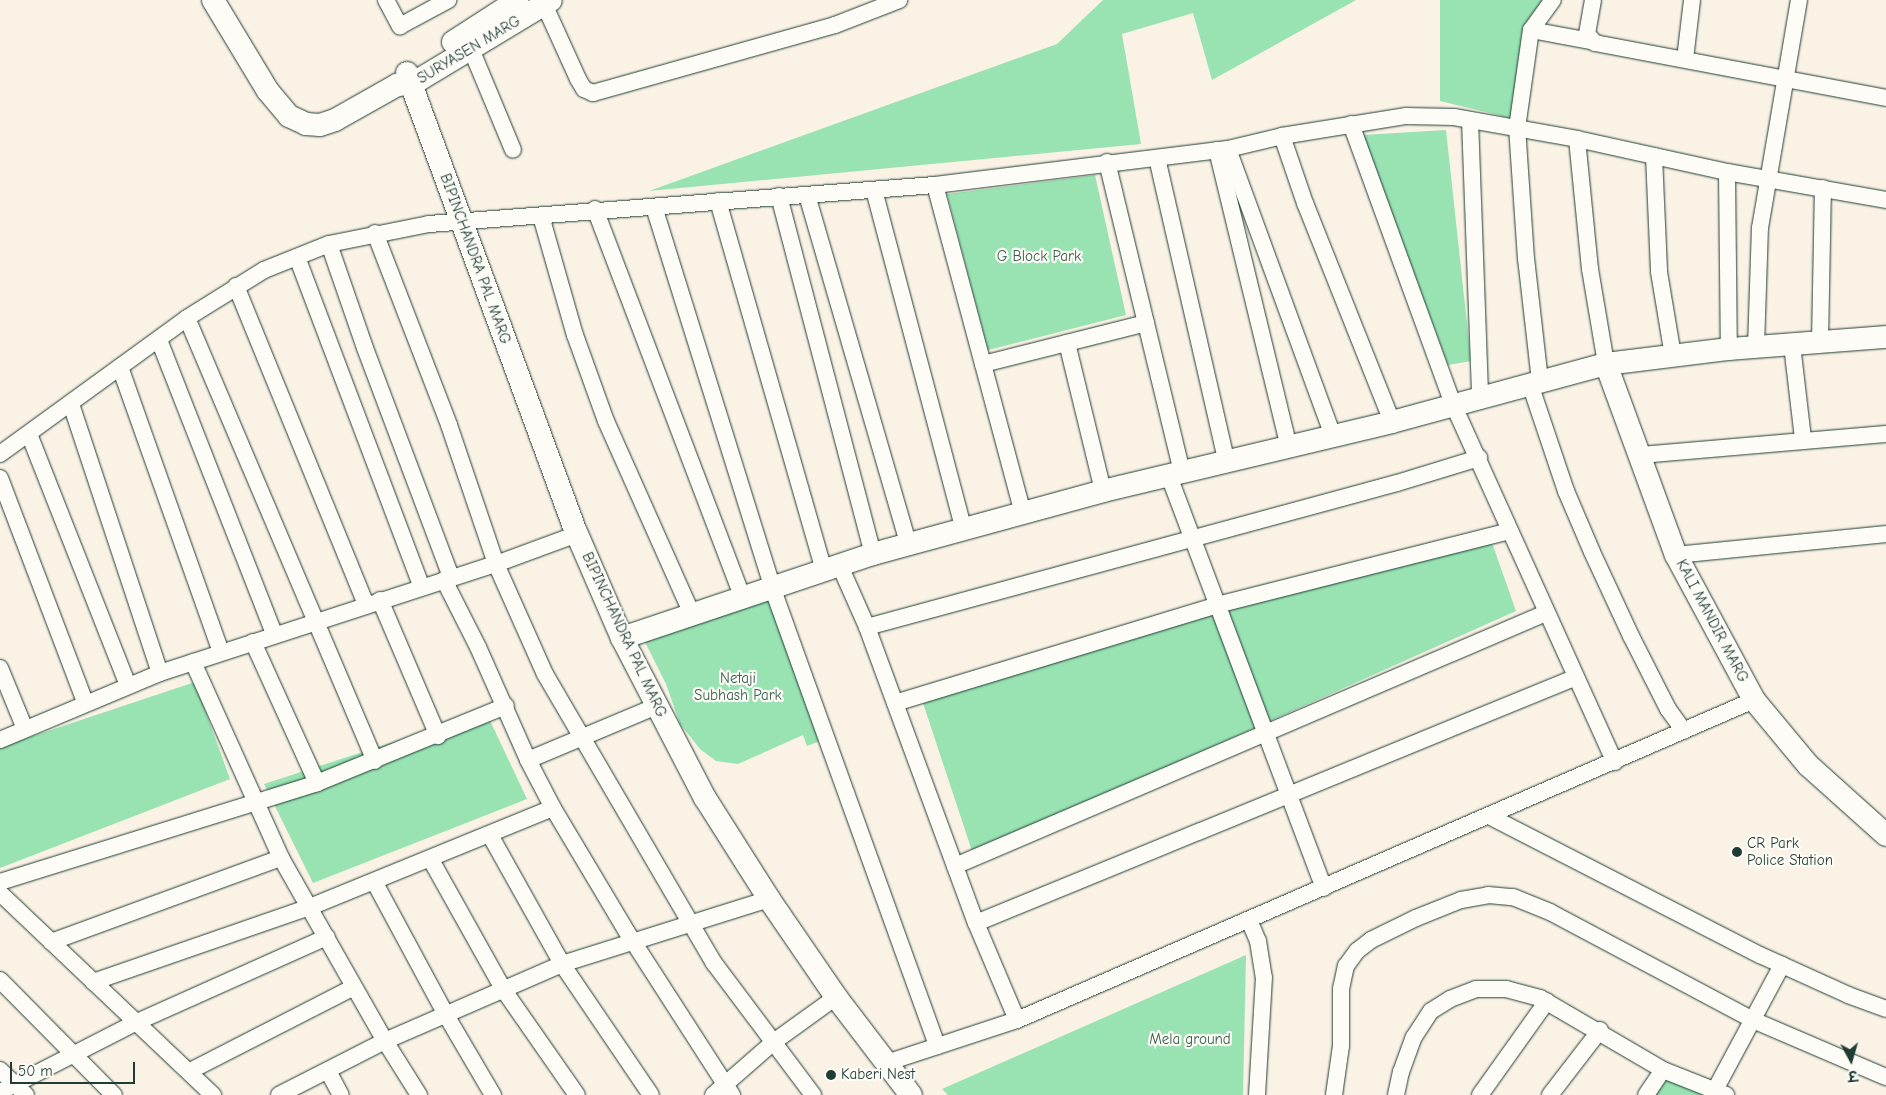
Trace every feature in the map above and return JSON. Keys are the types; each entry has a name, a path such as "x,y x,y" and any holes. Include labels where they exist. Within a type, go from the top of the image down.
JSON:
{"street":[{"path":"213,0 268,92 289,116 306,124 335,120 405,80"},
{"path":"386,0 400,26 448,0"},
{"name":"SURYASEN MARG","path":"405,80 518,0"},
{"path":"548,2 578,79 584,89 593,93 835,26 899,0"},
{"path":"1553,0 1531,30 1517,128 1535,382 1566,491 1592,552 1668,709 1684,731"},
{"path":"1591,41 1587,27 1593,0"},
{"path":"1684,59 1692,0"},
{"path":"1756,347 1760,228 1799,0"},
{"name":"SURYASEN MARG","path":"405,80 471,49 548,2"},
{"path":"1531,30 1886,98"},
{"path":"471,49 513,150"},
{"name":"BIPINCHANDRA PAL MARG","path":"405,80 462,224 577,534 622,638 705,798 769,899 836,997 911,1095"},
{"path":"0,454 188,318 236,286 329,244 375,233 429,224 462,224 595,209 654,207 935,185 1107,162 1222,150 1282,136 1406,116 1470,120 1517,128 1577,139 1727,172 1886,200"},
{"path":"1470,120 1480,397"},
{"path":"1351,124 1453,404 1479,458 1574,678 1615,762"},
{"path":"1282,136 1308,212 1392,422"},
{"path":"1577,139 1590,269 1606,364"},
{"path":"1222,150 1333,436"},
{"path":"1222,150 1289,447"},
{"path":"1654,156 1659,272 1673,356"},
{"path":"1157,158 1227,463"},
{"path":"1107,162 1146,323 1175,474 1190,538 1267,732 1324,888"},
{"path":"1727,172 1729,349"},
{"path":"935,185 1023,514"},
{"path":"1820,342 1823,188"},
{"path":"874,190 964,531"},
{"path":"779,196 873,554"},
{"path":"807,196 909,545"},
{"path":"718,201 832,569 867,628 954,866 1017,1020"},
{"path":"654,207 772,587 937,1046"},
{"path":"595,209 742,596"},
{"path":"541,216 575,335 606,421 691,612"},
{"path":"375,233 448,425 496,564 545,674 689,924 714,963 813,1095"},
{"path":"329,244 447,579 506,706 528,760 553,808 723,1092 775,1042 836,997"},
{"path":"297,257 422,588"},
{"path":"236,286 373,603 438,736"},
{"path":"188,318 314,622 375,761"},
{"path":"983,364 1146,323"},
{"path":"622,638 691,612 832,569 873,554 964,531 1104,491 1392,422 1606,364 1729,349 1886,337"},
{"path":"159,340 274,634"},
{"path":"1067,343 1104,491"},
{"path":"1792,345 1802,439"},
{"name":"KALI MANDIR MARG","path":"1606,364 1676,555 1754,700 1808,765 1886,835"},
{"path":"120,368 221,652"},
{"path":"71,404 160,673"},
{"path":"29,434 128,685"},
{"path":"1640,455 1802,439 1886,434"},
{"path":"867,628 1479,458"},
{"path":"0,478 85,702"},
{"path":"894,704 1216,605 1510,531"},
{"path":"0,740 85,702 160,673 274,634 496,564 577,534"},
{"path":"1676,555 1886,534"},
{"path":"954,866 1546,613"},
{"path":"253,642 317,783"},
{"path":"193,662 281,858 385,1041 419,1095"},
{"path":"0,668 25,729"},
{"path":"976,923 1574,678"},
{"path":"886,1063 1017,1020 1491,817 1754,700"},
{"path":"0,882 317,783 438,736 506,706"},
{"path":"528,760 657,706"},
{"path":"93,982 375,883 553,808"},
{"path":"1491,817 1782,965 1886,1009"},
{"path":"490,836 562,964 651,1095"},
{"path":"51,942 281,858"},
{"path":"431,860 503,989 577,1095"},
{"path":"375,883 446,1016 493,1095"},
{"path":"0,893 6,907 51,942 190,1071 213,1095"},
{"path":"1334,1095 1341,1046 1341,989 1346,966 1357,951 1371,940 1416,918 1461,900 1488,895 1513,898 1550,912 1753,1020 1886,1077"},
{"path":"279,1095 385,1041 562,964 769,899"},
{"path":"1249,920 1258,941 1264,977 1262,1094"},
{"path":"0,1070 13,1091 73,1055 137,1022 327,936"},
{"path":"1396,1095 1400,1072 1414,1036 1431,1011 1450,999 1476,989 1506,989 1547,1002 1600,1030 1664,1070 1721,1093 1753,1020 1782,965"},
{"path":"0,980 114,1095"},
{"path":"190,1071 354,987"},
{"path":"1480,1095 1547,1002"},
{"path":"1550,1095 1600,1030"},
{"path":"1646,1095 1664,1070"},
{"path":"328,1071 341,1095"}],"green space":[{"path":"1103,0 1356,0 1212,80 1193,13 1122,34 1141,144 649,191 1057,44"},
{"path":"1440,0 1546,0 1510,118 1440,101"},
{"path":"1446,130 1471,361 1448,365 1363,135"},
{"name":"G Block Park","path":"1095,175 1126,315 988,350 947,194"},
{"path":"1491,540 1516,611 973,854 919,691"},
{"name":"Netaji Subhash Park","path":"773,592 768,601 779,614 828,738 807,746 803,735 738,764 716,761 700,749 680,724 666,684 643,638"},
{"path":"195,682 230,779 0,868 0,747"},
{"path":"486,712 527,799 313,883 264,784"},
{"name":"Mela ground","path":"1246,955 1243,1095 948,1095 942,1089"},
{"path":"1663,1070 1713,1095 1646,1095"}],"place":[{"name":"CR Park Police Station","path":"1737,852"},
{"name":"Kaberi Nest","path":"831,1075"}]}
